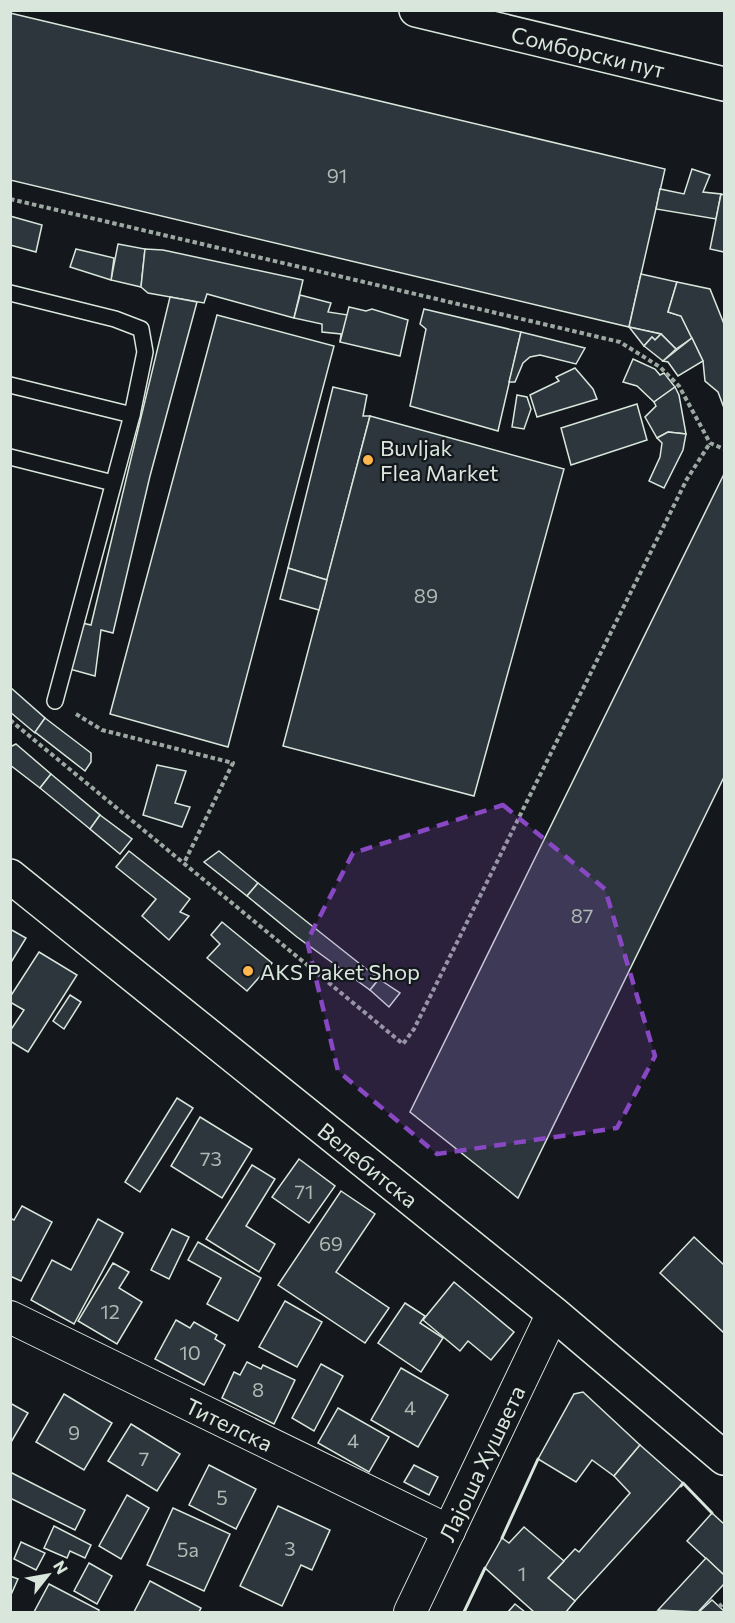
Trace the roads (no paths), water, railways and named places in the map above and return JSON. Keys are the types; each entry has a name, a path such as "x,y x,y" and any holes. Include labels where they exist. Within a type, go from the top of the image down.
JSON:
{"street":[{"name":"Сомборски пут","path":"416,10 724,84"},
{"name":"Велебитска","path":"10,876 552,1313 724,1458"},
{"name":"Лајоша Хушвета","path":"410,1612 552,1313"},
{"name":"Тителска","path":"10,1317 449,1531"}],"lane":[{"path":"10,293 115,319 141,329 145,352 132,414 55,701"},
{"path":"10,385 132,414"},
{"path":"10,457 113,483"}],"place":[{"name":"Buvljak Flea Market","path":"368,460"},
{"name":"AKS Paket Shop","path":"248,971"}]}
